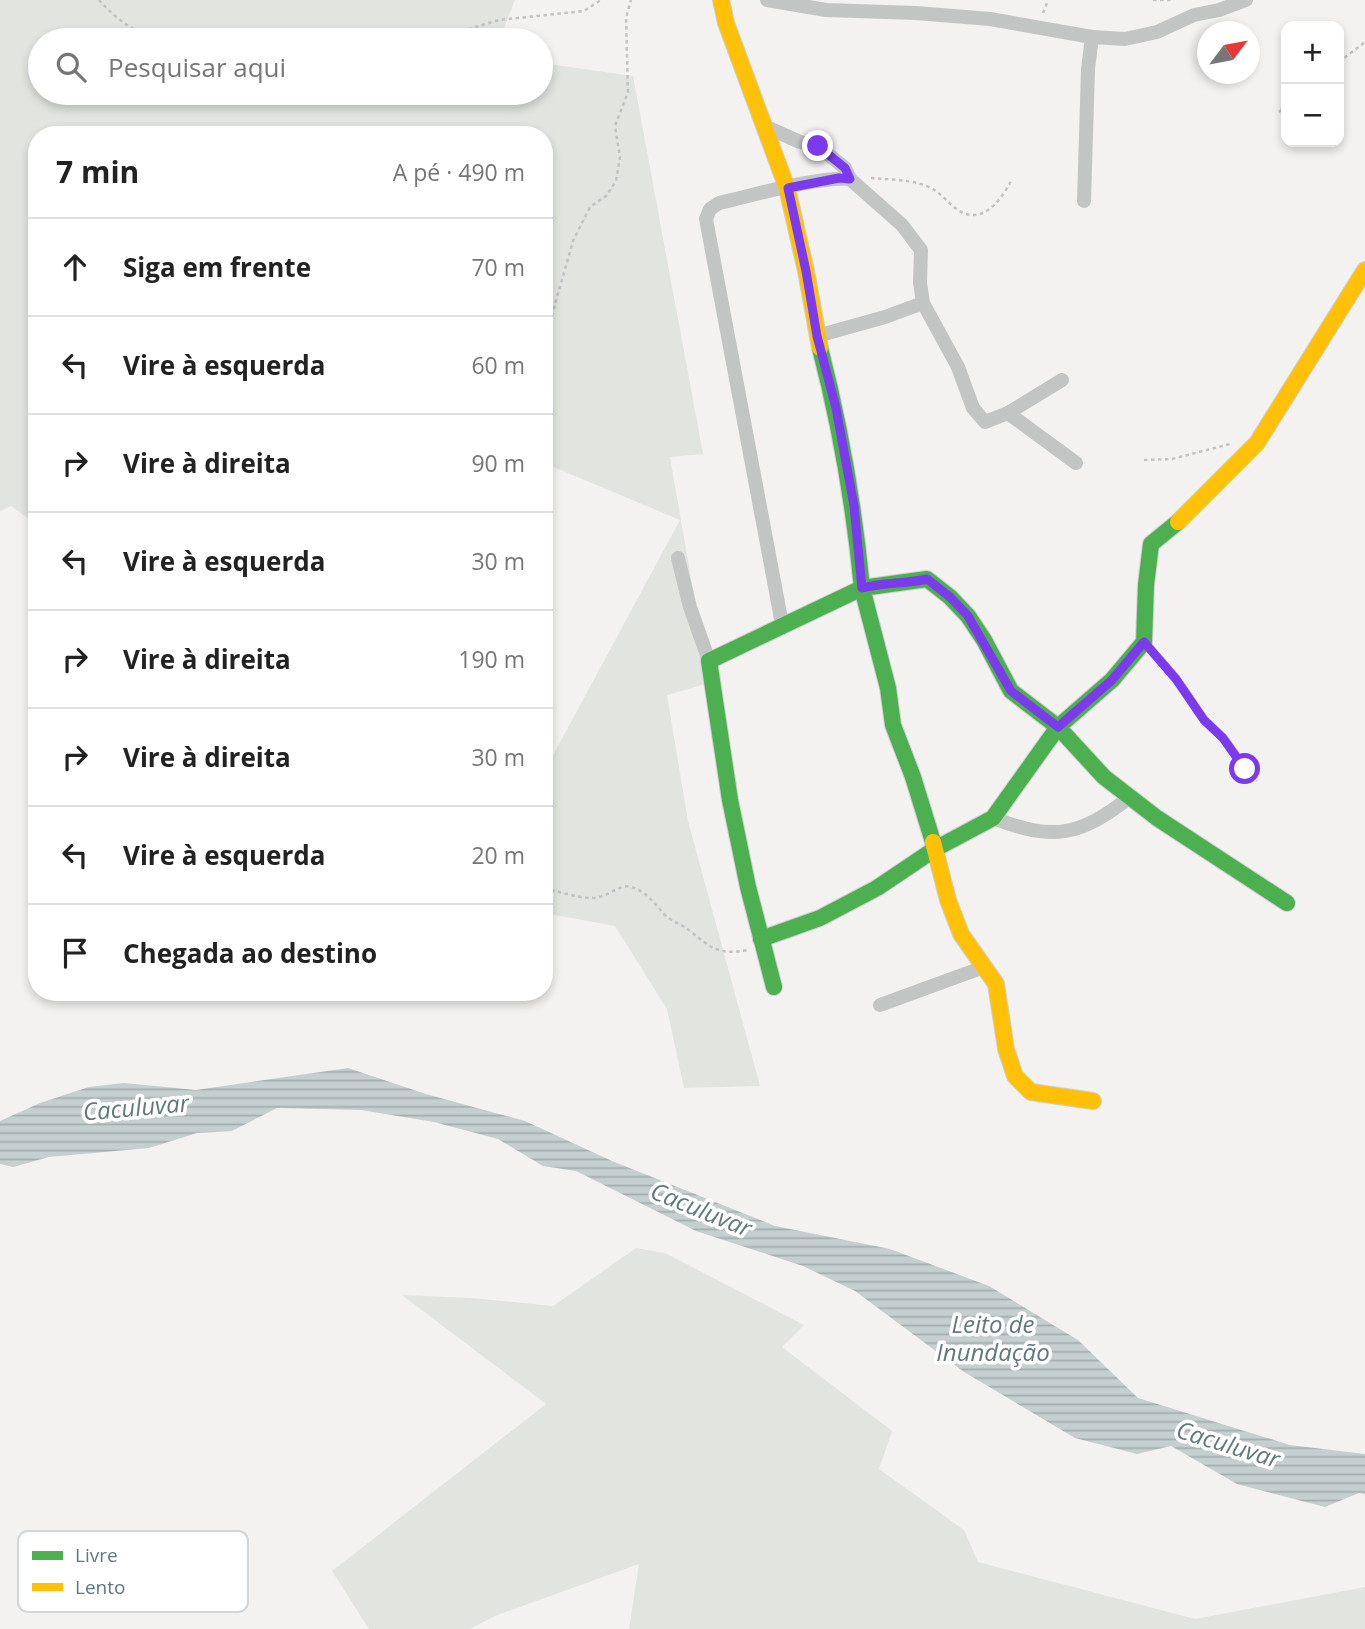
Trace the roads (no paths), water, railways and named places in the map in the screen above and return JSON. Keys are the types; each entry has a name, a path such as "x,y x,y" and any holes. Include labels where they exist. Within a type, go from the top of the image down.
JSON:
{"street":[{"path":"721,0 726,23 788,188 817,336 836,408 854,506 862,588 888,688 893,725 913,777 948,900 961,934 996,984 1006,1049 1015,1076 1031,1092 1093,1101"},
{"path":"770,0 826,10 990,19 1091,37 1125,39 1157,32 1194,15 1219,10 1246,0"},
{"path":"1084,201 1091,37"},
{"path":"764,126 800,142 818,146 845,168 850,179 902,225 921,250 920,283 923,303 958,367 977,416 985,422 1008,414 1062,380"},
{"path":"782,624 706,219 710,209 719,204 839,178 850,179"},
{"path":"762,942 820,918 877,888 935,849 993,818 1058,727 1112,680 1144,642 1151,544 1191,511 1257,443 1365,270"},
{"path":"817,336 923,303"},
{"path":"1008,414 1076,463"},
{"path":"678,558 690,607 709,661 730,800 748,887 774,987"},
{"path":"709,661 862,588 882,582 927,579 968,616 1011,691 1058,727 1104,777 1157,818 1287,903"},
{"path":"993,818 1023,829 1052,832 1078,830 1111,812 1130,797"},
{"path":"880,1005 984,967"}],"water":[{"name":"Leito de Inundação","path":"348,1068 426,1094 525,1121 612,1161 775,1226 890,1249 989,1286 1078,1340 1138,1398 1290,1445 1365,1454 1365,1494 1359,1493 1325,1507 1237,1484 1171,1446 1137,1454 1075,1438 964,1372 855,1291 803,1266 696,1231 576,1171 543,1166 498,1139 434,1122 361,1110 277,1108 232,1131 197,1133 149,1148 49,1157 13,1167 0,1164 0,1121 40,1103 89,1087 124,1083 196,1090"}],"water label":[{"name":"Caculuvar","path":"136,1108"},
{"name":"Caculuvar","path":"701,1210"},
{"name":"Caculuvar","path":"1228,1445"}]}
